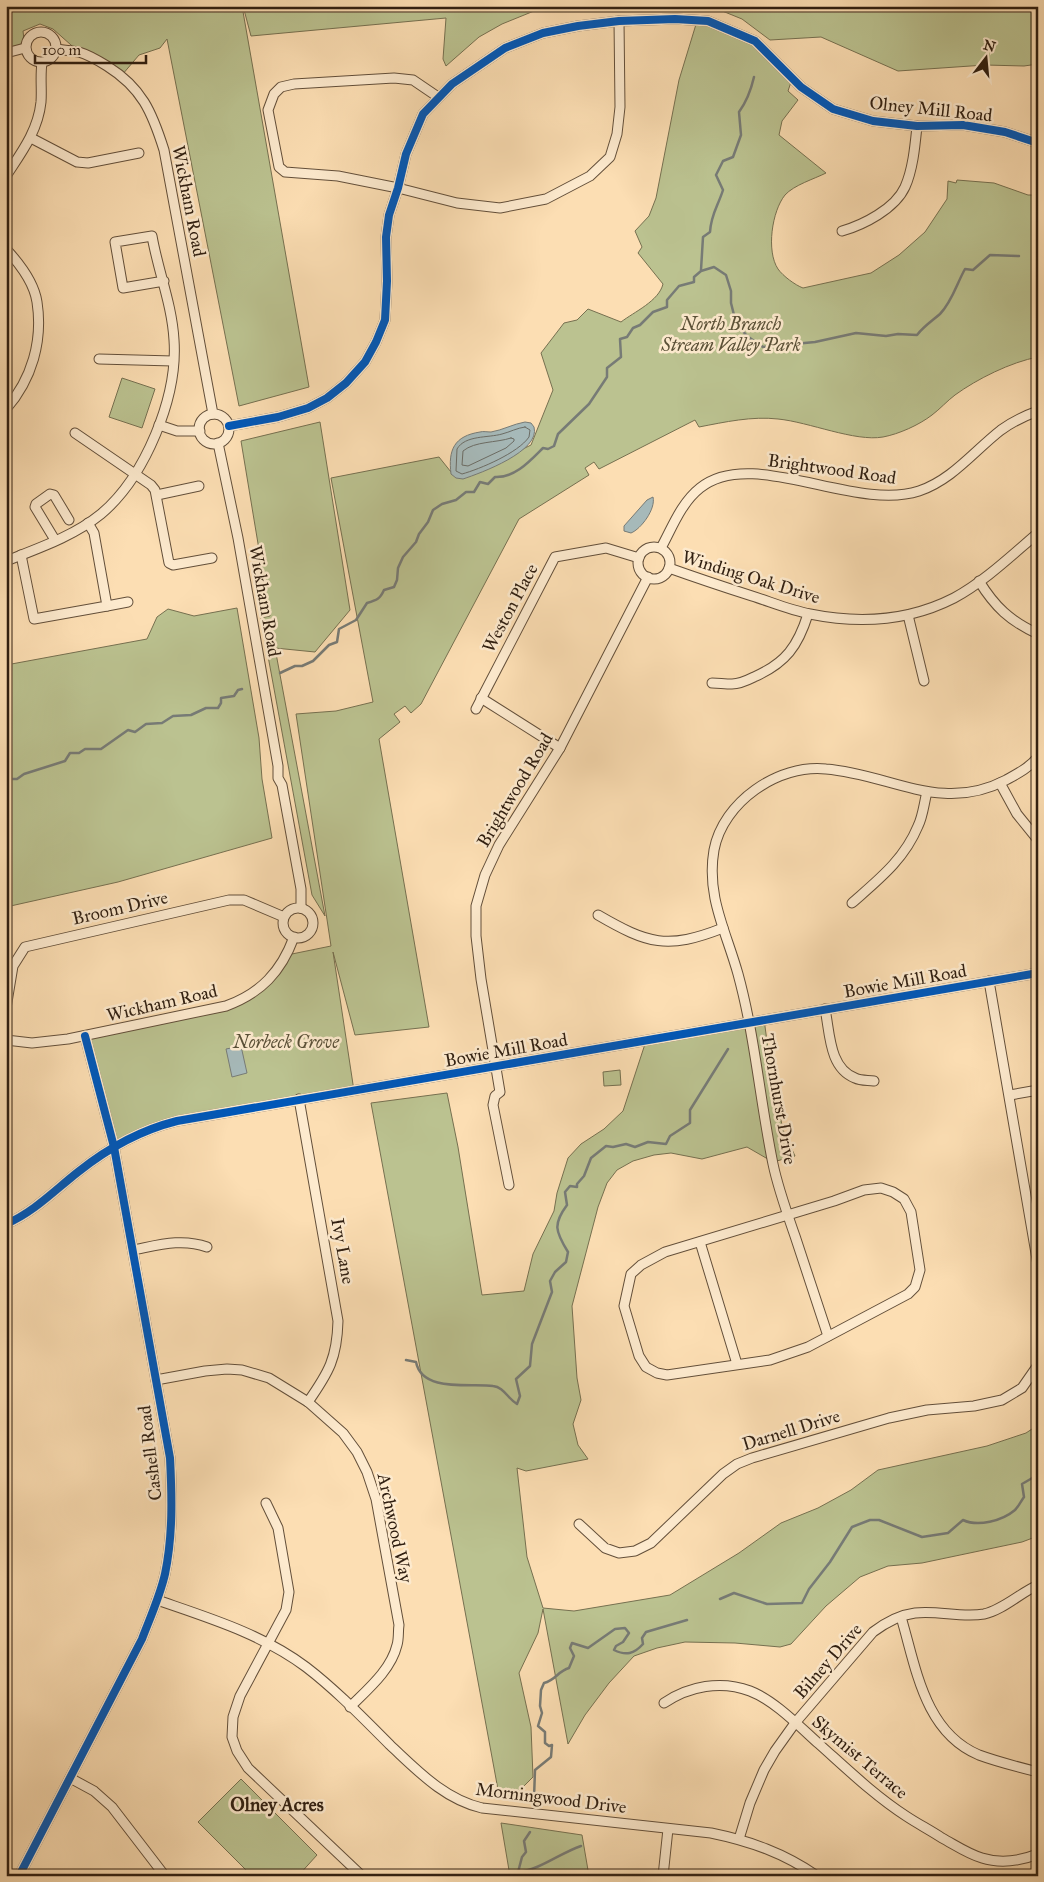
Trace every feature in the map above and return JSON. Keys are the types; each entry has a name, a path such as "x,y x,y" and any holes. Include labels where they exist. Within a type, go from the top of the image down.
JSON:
{"street":[{"name":"Olney Mill Road","path":"229,426 278,417 308,408 327,398 340,388 365,362 385,320 387,282 386,237 389,215 406,154 423,114 452,84 505,48 543,33 619,21 675,19 708,21 755,41 801,87 833,109 872,121 917,126 963,125 1005,132 1038,143"},
{"path":"438,97 413,80 394,78 294,84 281,87 271,100 268,110 279,167 285,172 338,176 398,188 457,203 500,208 546,199 590,176 610,158 617,134 620,107 619,21"},
{"path":"44,32 54,38 56,49 52,59 42,63 30,59 25,48 29,37 33,34 44,32"},
{"path":"6,53 25,48"},
{"name":"Wickham Road","path":"56,49 80,53 98,60 122,75 139,92 155,123 164,150 213,414"},
{"path":"6,176 31,138 37,122 41,104 42,63"},
{"path":"842,231 854,228 872,219 889,206 905,188 912,162 917,126"},
{"path":"31,138 77,162 88,163 139,153"},
{"path":"6,561 74,532 101,514 129,484 149,448 159,425 170,383 174,341 164,281 157,266 152,236 115,242 123,288 164,281"},
{"path":"6,249 26,274 37,300 38,336 33,364 21,391 6,409"},
{"path":"100,359 173,361"},
{"name":"Brightwood Road","path":"661,548 680,512 690,498 716,478 754,474 851,492 882,496 902,496 934,485 1001,430 1020,418 1038,411"},
{"path":"213,414 223,417 229,426 227,437 213,444 204,440 200,431 204,418 213,414"},
{"path":"159,425 177,431 200,431"},
{"path":"75,433 151,485 157,495 169,563 173,565 212,558"},
{"name":"Wickham Road","path":"218,443 238,538 278,766 282,768 284,780 282,785 301,889 301,908"},
{"path":"157,495 199,486"},
{"path":"55,540 35,507 36,504 50,494 54,495 70,520"},
{"path":"88,522 94,533 107,606"},
{"name":"Winding Oak Drive","path":"669,568 808,614 853,620 874,620 928,610 955,597 1038,533"},
{"name":"Weston Place","path":"476,709 555,557 606,548 639,558"},
{"path":"661,548 669,556 669,568 662,577 648,577 641,571 639,558 647,549 661,548"},
{"path":"21,555 34,619 128,602"},
{"name":"Brightwood Road","path":"509,1185 493,1105 495,1096 500,1092 481,979 476,936 476,906 485,875 499,844 560,748 648,577"},
{"path":"979,580 991,600 1005,615 1038,634"},
{"path":"712,683 734,684 750,679 765,673 784,660 798,642 808,614"},
{"path":"908,615 924,681"},
{"path":"481,698 560,748"},
{"name":"Thornhurst Drive","path":"828,1336 774,1166 738,974 715,900 711,876 714,848 721,829 729,816 759,787 782,775 806,769 824,768 845,771 927,792 966,794 1000,783 1019,773 1038,757"},
{"path":"1000,783 1016,814 1038,840"},
{"path":"852,903 891,869 905,852 919,825 927,792"},
{"name":"Broom Drive","path":"6,1008 13,966 25,947 229,900 244,900 284,917"},
{"path":"301,908 306,909 312,917 312,931 304,937 294,938 285,930 284,917 289,910 301,908"},
{"path":"598,915 627,932 660,942 681,941 723,928"},
{"name":"Wickham Road","path":"6,1040 45,1042 85,1036 226,1006 258,991 287,956 294,938"},
{"name":"Bowie Mill Road","path":"6,1224 42,1202 80,1170 114,1147 141,1133 177,1121 1038,973"},
{"path":"989,981 1038,1265"},
{"path":"825,1009 834,1058 843,1072 856,1079 874,1081"},
{"path":"91,1057 96,1040 104,1032"},
{"name":"Cashell Road","path":"19,1876 142,1640 157,1600 169,1552 172,1502 170,1458 114,1147 85,1036"},
{"path":"1010,1095 1038,1090"},
{"name":"Ivy Lane","path":"299,1099 338,1321 338,1339 334,1358 327,1374 308,1402"},
{"path":"881,1188 893,1192 904,1199 911,1212 920,1270 914,1287 908,1294 893,1303 808,1347 770,1360 667,1375 657,1373 646,1367 635,1346 624,1306 631,1274 656,1256 788,1215 864,1190 881,1188"},
{"path":"133,1250 179,1242 193,1242 207,1247"},
{"path":"700,1242 737,1364"},
{"name":"Darnell Drive","path":"579,1524 605,1548 619,1553 635,1551 651,1543 723,1474 737,1464 889,1418 926,1410 974,1406 1002,1400 1022,1388 1038,1366"},
{"name":"Archwood Way","path":"156,1380 227,1369 242,1370 269,1378 308,1402 343,1433 357,1452 367,1472 376,1499 399,1625 397,1645 390,1662 374,1683 350,1706"},
{"path":"266,1503 278,1528 290,1592 286,1610 240,1696 233,1716 232,1737 236,1751 248,1768 362,1876"},
{"name":"Bilney Drive","path":"739,1839 750,1803 764,1770 795,1723 873,1632 886,1623 915,1613 985,1614 997,1610 1038,1585"},
{"name":"Morningwood Drive","path":"157,1600 228,1625 269,1644 305,1667 350,1706 426,1779 450,1796 469,1805 711,1833 739,1839 776,1852 817,1876"},
{"path":"901,1617 927,1703 936,1719 950,1736 979,1755 1038,1772"},
{"name":"Skymist Terrace","path":"664,1703 685,1692 716,1685 731,1686 750,1691 762,1696 795,1723 864,1785 906,1816 967,1852 982,1858 1000,1861 1014,1861 1038,1854"},
{"path":"70,1778 94,1791 112,1807 165,1876"},
{"path":"663,1876 668,1829"}],"green space":[{"path":"6,6 242,6 309,387 239,406 167,39 160,48 139,55 122,75 80,53 53,29 40,24 23,31 25,48 6,53"},
{"path":"243,6 609,6 534,11 502,24 479,37 446,66 443,59 446,18 251,36"},
{"path":"710,6 1038,6 1038,64 1024,66 985,65 898,71 821,37 770,40 742,19"},
{"name":"North Branch Stream Valley Park","path":"697,21 755,41 792,79 788,91 798,100 782,121 779,135 826,173 789,191 780,202 772,231 772,252 778,269 783,274 793,283 803,288 871,273 899,255 925,232 947,199 948,181 956,183 957,180 994,183 1028,195 1038,195 1038,357 1006,367 984,377 955,395 935,413 921,422 889,436 859,437 790,421 768,418 729,421 699,427 695,420 599,469 594,462 585,468 589,475 519,519 421,704 411,713 405,706 394,714 400,722 379,739 429,1027 355,1035 333,952 354,1091 177,1121 114,1147 85,1036 242,1000 287,955 331,946 296,714 336,711 373,702 331,478 439,457 451,472 466,477 531,445 553,390 541,353 564,323 577,320 588,309 621,322 657,296 663,284 638,253 642,247 635,231 649,216 656,198 679,80"},
{"path":"122,378 155,389 142,428 109,417"},
{"path":"320,422 350,610 315,652 275,648 325,916 312,895 261,618 270,616 241,441"},
{"path":"237,608 259,738 262,779 272,838 118,882 6,907 6,665 147,639 157,617 168,609 194,616"},
{"path":"764,1019 771,1071 783,1130 795,1156 773,1162 747,1147 702,1159 671,1153 654,1155 633,1161 617,1170 607,1183 598,1207 572,1306 577,1378 581,1400 573,1424 578,1445 588,1459 526,1471 517,1468 527,1557 543,1608 574,1611 670,1595 739,1553 781,1523 818,1508 851,1490 878,1470 987,1446 1026,1433 1038,1425 1038,1536 1022,1542 922,1563 888,1566 860,1577 826,1606 791,1644 780,1647 735,1643 685,1642 657,1648 634,1656 609,1683 585,1715 568,1744 543,1609 538,1633 519,1673 531,1727 533,1777 512,1798 499,1795 371,1103 447,1093 458,1147 482,1295 524,1291 533,1254 554,1211 557,1193 568,1158 581,1144 604,1129 623,1111 646,1041"},
{"path":"620,1070 621,1085 604,1086 603,1072"},
{"path":"241,1779 317,1855 298,1876 252,1876 198,1822"},
{"path":"501,1823 582,1835 589,1876 510,1876"}],"water":[{"path":"525,422 531,423 534,427 534,436 528,444 508,460 463,479 456,478 451,474 452,451 464,437 481,432 491,432"},
{"path":"653,497 650,513 643,523 631,533 624,531 624,526 647,500"},
{"path":"241,1046 247,1073 232,1077 226,1049"}],"waterway":[{"path":"749,10 752,6"},
{"path":"701,270 703,237 710,232 713,215 723,190 716,175 723,161 733,157 741,135 739,112 752,86 754,77"},
{"path":"280,673 313,661 329,645 337,642 339,629 356,620 367,603 378,599 384,590 394,587 398,568 403,557 416,542 433,510 442,504 456,500 466,492 474,492 480,482 488,484 495,477 502,477 516,472 543,448 548,449 554,446 558,434 589,404 607,377 607,368 621,357 620,339 627,337 633,328 640,325 653,312 667,307 667,300 679,286 694,282 694,277 701,271 714,267 726,275 731,291 731,303 736,323 747,336 763,347 815,342 856,333 886,336 898,334 917,335 944,309 965,269 973,270 990,255 1019,256"},
{"path":"6,779 17,779 24,774 65,761 70,753 79,753 85,749 101,749 128,730 135,732 146,724 162,723 173,716 191,715 206,708 218,708 221,698 234,696 238,690 242,689"},
{"path":"406,1360 416,1362 420,1372 427,1378 437,1382 497,1387 517,1404 520,1396 516,1379 530,1366 532,1344 552,1292 550,1281 555,1272 566,1262 568,1252 557,1228 559,1217 567,1205 565,1192 570,1186 577,1187 577,1184 584,1176 591,1158 606,1146 613,1147 626,1144 635,1147 648,1142 666,1144 670,1136 690,1123 690,1110 728,1049"},
{"path":"720,1599 734,1593 767,1604 802,1603 809,1589 830,1562 852,1527 870,1520 879,1520 922,1537 948,1533 963,1520 976,1523 997,1520 1010,1514 1016,1508 1024,1497 1022,1484 1034,1477 1038,1472"},
{"path":"534,1798 535,1770 551,1757 552,1745 549,1746 545,1743 545,1732 538,1726 542,1713 540,1706 541,1690 544,1683 569,1668 574,1656 570,1648 572,1643 588,1648 615,1629 625,1628 629,1633 614,1650 630,1653 643,1644 642,1638 646,1632 687,1620"},
{"path":"517,1876 522,1857 526,1852 524,1841 530,1832"},
{"path":"518,1872 542,1865 581,1846"}],"cycle path":[{"path":"229,426 278,417 308,408 327,398 346,383 365,362 385,320 387,281 386,237 389,215 406,154 423,114 452,84 505,48 543,33 619,21 675,19 708,21 755,41 801,87 833,109 873,121 917,126 963,125 1005,132 1038,143"},
{"path":"6,1224 35,1207 89,1163 113,1148 151,1129 177,1121 1038,973"},
{"path":"19,1876 142,1639 163,1582 171,1530 170,1458 114,1147 85,1036"}],"district":[{"name":"Olney Acres","path":"277,1804"}],"park label":[{"name":"Norbeck Grove","path":"286,1042"}]}
